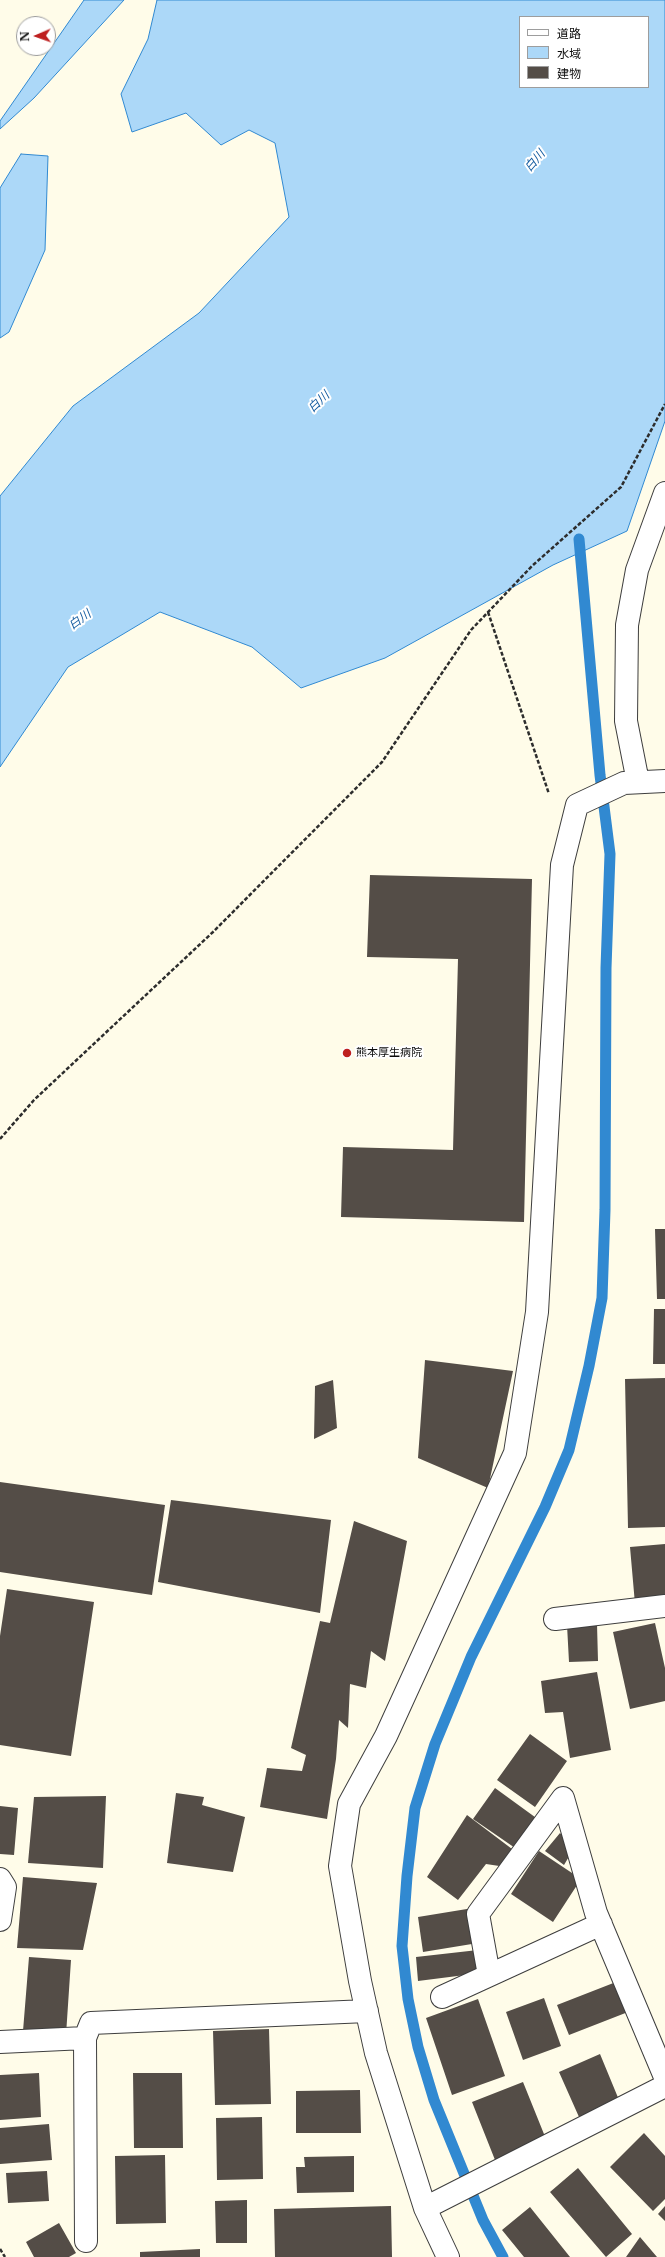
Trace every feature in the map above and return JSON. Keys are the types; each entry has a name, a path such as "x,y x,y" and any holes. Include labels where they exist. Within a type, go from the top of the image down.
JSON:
{"street":[{"path":"631,783 626,721 627,626 637,570 665,493"},
{"path":"448,2257 425,2208 376,2053 340,1866 348,1804 386,1736 515,1453 537,1312 562,866 577,805 631,783 665,781"},
{"path":"555,1619 665,1606"},
{"path":"489,1975 478,1914 563,1798 601,1924 665,2077"},
{"path":"0,1878 5,1887 0,1920"},
{"path":"442,1997 601,1924"},
{"path":"86,2241 85,2038 92,2023 367,2011"},
{"path":"0,2042 85,2038"},
{"path":"425,2208 665,2086"}],"path":[{"path":"0,1139 34,1100 213,932 382,762 471,630 532,566 621,487 665,404"},
{"path":"488,612 549,794 571,831"},
{"path":"0,2248 5,2257"}],"water":[{"path":"84,0 124,0 34,98 0,129 0,121 45,56 56,56 56,40"},
{"name":"白川","path":"157,0 665,0 665,421 627,531 553,565 385,658 301,688 252,647 160,612 68,667 0,767 0,496 73,406 199,313 289,217 275,143 249,130 221,145 186,113 132,132 121,94 148,39"},
{"path":"21,154 48,156 45,250 9,332 0,338 0,188"}],"building":[{"path":"370,875 532,879 524,1222 341,1217 343,1147 453,1150 458,959 367,957"},
{"path":"655,1229 665,1229 665,1299 657,1299"},
{"path":"654,1309 665,1309 665,1364 653,1364"},
{"path":"425,1360 513,1371 488,1488 418,1458"},
{"path":"665,1378 665,1527 628,1528 625,1379"},
{"path":"333,1380 337,1428 314,1439 315,1386"},
{"path":"0,1482 165,1505 152,1595 0,1572"},
{"path":"171,1500 331,1520 320,1613 158,1582"},
{"path":"354,1521 407,1541 385,1661 371,1651 366,1688 350,1684 348,1728 339,1720 336,1759 327,1819 260,1807 267,1768 302,1771 306,1755 291,1748 320,1621 330,1623"},
{"path":"665,1544 665,1601 635,1604 630,1547"},
{"path":"7,1589 94,1602 71,1756 0,1745 0,1636"},
{"path":"655,1623 665,1668 665,1701 630,1709 613,1632"},
{"path":"597,1624 598,1661 569,1662 567,1625"},
{"path":"597,1672 611,1750 570,1758 563,1712 545,1713 541,1681"},
{"path":"530,1734 567,1761 535,1807 497,1780"},
{"path":"495,1788 539,1820 518,1850 473,1819"},
{"path":"176,1793 204,1797 202,1805 245,1817 233,1872 167,1863"},
{"path":"106,1796 103,1868 28,1863 34,1797"},
{"path":"0,1806 18,1808 14,1855 0,1854"},
{"path":"467,1815 516,1852 506,1867 486,1864 458,1900 427,1877"},
{"path":"560,1833 574,1848 564,1865 545,1851"},
{"path":"539,1851 581,1879 553,1922 511,1894"},
{"path":"23,1877 97,1883 83,1950 17,1948"},
{"path":"473,1908 478,1943 423,1952 418,1917"},
{"path":"478,1950 481,1973 418,1981 416,1957"},
{"path":"29,1957 71,1960 66,2035 23,2031"},
{"path":"616,1982 628,2012 569,2035 557,2005"},
{"path":"544,1998 561,2046 523,2060 506,2012"},
{"path":"478,1999 505,2076 452,2095 426,2018"},
{"path":"269,2029 271,2104 215,2105 213,2031"},
{"path":"600,2054 619,2100 579,2117 559,2072"},
{"path":"39,2073 41,2117 0,2120 0,2075"},
{"path":"133,2073 182,2073 183,2148 134,2148"},
{"path":"523,2082 548,2144 497,2165 472,2102"},
{"path":"360,2090 361,2133 296,2133 296,2091"},
{"path":"262,2117 263,2179 217,2180 216,2118"},
{"path":"49,2124 52,2160 0,2164 0,2128"},
{"path":"644,2133 665,2156 665,2199 653,2211 610,2167"},
{"path":"165,2155 166,2223 116,2224 115,2156"},
{"path":"354,2156 354,2192 297,2193 296,2167 305,2167 304,2157"},
{"path":"578,2168 632,2234 606,2257 550,2192"},
{"path":"47,2171 49,2201 8,2203 6,2173"},
{"path":"247,2200 247,2243 216,2243 215,2201"},
{"path":"391,2206 392,2257 275,2257 274,2209"},
{"path":"665,2206 665,2221 658,2214"},
{"path":"530,2207 570,2257 524,2257 502,2230"},
{"path":"59,2223 76,2253 69,2257 34,2257 26,2242"},
{"path":"640,2237 657,2257 626,2257"},
{"path":"200,2249 200,2257 140,2257 140,2252"}],"waterway":[{"path":"503,2257 483,2220 434,2100 418,2047 408,1999 402,1946 407,1876 415,1808 435,1744 471,1657 545,1507 569,1450 589,1366 602,1298 605,1210 606,968 610,854 600,775 579,539"}],"place":[{"name":"熊本厚生病院","path":"347,1053"}]}
